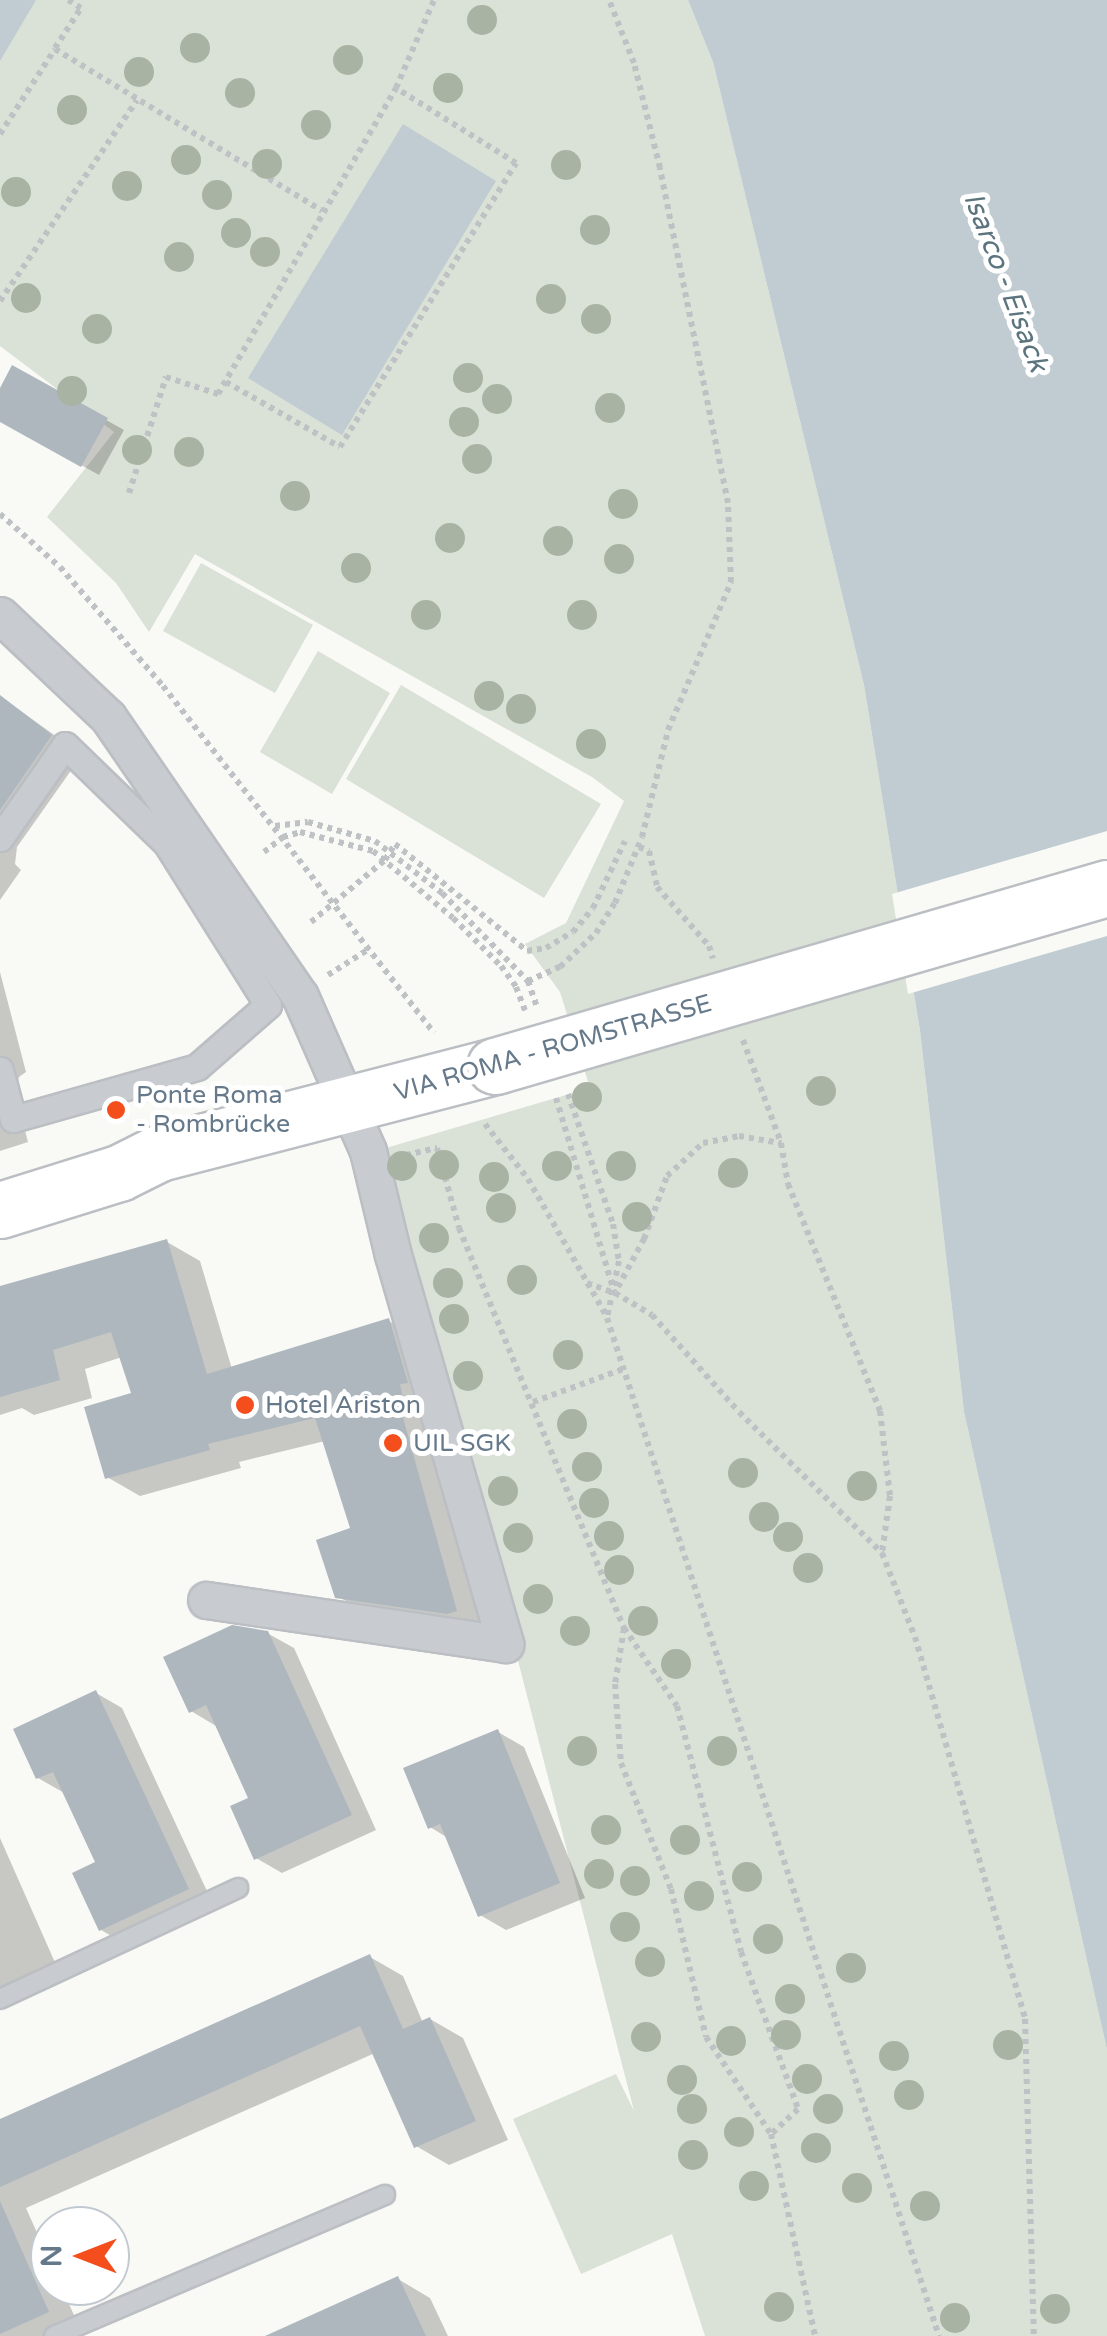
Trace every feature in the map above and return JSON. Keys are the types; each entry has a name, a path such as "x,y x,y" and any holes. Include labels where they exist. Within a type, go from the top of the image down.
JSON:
{"main road":[{"name":"VIA ROMA - ROMSTRASSE","path":"0,1210 119,1173 159,1153 495,1066 1107,888"}],"street":[{"path":"0,1070 13,1119 198,1067 268,1005 167,844 139,793 108,717 1,618"},
{"path":"0,838 65,746 139,793 300,996 350,1105 371,1164 505,1644 206,1600"}],"lane":[{"path":"0,1999 238,1888"},
{"path":"54,2336 385,2195"}],"path":[{"path":"0,134 4,122 82,8 68,0"},
{"path":"129,493 166,377 218,394 396,88 434,0"},
{"path":"528,981 560,967 596,932 615,903 639,847 668,730 731,582 728,502 660,168 634,63 609,0"},
{"path":"50,54 54,49 322,211"},
{"path":"226,382 340,446 516,164 396,88"},
{"path":"0,301 137,100"},
{"path":"0,514 60,566 274,826 429,1030 441,1037"},
{"path":"274,826 308,822 375,841 442,893 528,981 535,999"},
{"path":"264,852 282,837 300,832 373,852 453,918 516,987"},
{"path":"311,922 384,860 395,844 426,865 527,951 546,948 573,932 592,908 626,841"},
{"path":"639,847 649,852 657,887 709,946 716,964"},
{"path":"300,996 369,949"},
{"path":"740,1031 781,1143 788,1184 880,1411 890,1496 882,1553"},
{"path":"572,1104 613,1224 619,1261 607,1318"},
{"path":"560,1107 615,1292"},
{"path":"485,1124 528,1180 607,1318 938,2336"},
{"path":"615,1292 644,1239 667,1176 703,1143 739,1136 781,1143"},
{"path":"371,1164 437,1148 459,1228 624,1628 677,1706 742,1952 798,2109 771,2134"},
{"path":"587,1283 615,1292 652,1315 739,1412 882,1553 915,1637 1025,2018 1034,2336"},
{"path":"533,1402 624,1368"},
{"path":"624,1628 615,1684 621,1763 671,1889 706,2036 771,2134 815,2336"}],"shaded area":[{"path":"0,0 688,0 713,62 864,685 920,1031 964,1412 1107,2050 1107,2336 705,2336 672,2234 581,2274 513,2119 616,2074 634,2111 386,1148 590,1088 560,992 525,944 566,923 624,801 592,777 195,554 149,632 116,583 47,517 114,432 0,346"},
{"path":"201,563 313,625 275,693 163,631"},
{"path":"318,651 390,693 332,794 260,752"},
{"path":"401,685 601,804 544,898 346,779"}],"water":[{"path":"0,0 36,0 0,61"},
{"name":"Isarco - Eisack","path":"688,0 1107,0 1107,2050 964,1412 920,1031 864,685 713,62"},
{"path":"403,124 496,181 342,435 248,378"}],"pier":[{"path":"1107,831 1107,936 908,994 892,894"}],"building":[{"path":"12,365 108,418 81,467 0,422 0,388"},
{"path":"0,695 52,735 0,810"},
{"path":"167,1239 207,1374 389,1318 408,1383 400,1384 403,1398 398,1400 457,1611 447,1614 335,1598 316,1540 350,1528 315,1418 208,1444 210,1450 105,1479 84,1407 131,1393 111,1332 53,1350 60,1380 0,1397 0,1286"},
{"path":"232,1625 268,1631 352,1815 254,1860 230,1806 248,1798 206,1705 189,1713 163,1657"},
{"path":"96,1690 189,1889 99,1931 72,1873 95,1862 53,1772 36,1779 13,1729"},
{"path":"498,1729 560,1883 478,1917 440,1824 428,1829 403,1768"},
{"path":"370,1954 403,2029 430,2017 476,2121 414,2148 360,2026 0,2187 0,2119"},
{"path":"0,2201 30,2269 30,2306 46,2306 49,2312 0,2334"},
{"path":"398,2276 426,2336 265,2336"}],"place":[{"name":"Ponte Roma - Rombrücke","path":"116,1110"},
{"name":"Hotel Ariston","path":"245,1405"},
{"name":"UIL SGK","path":"393,1443"}]}
